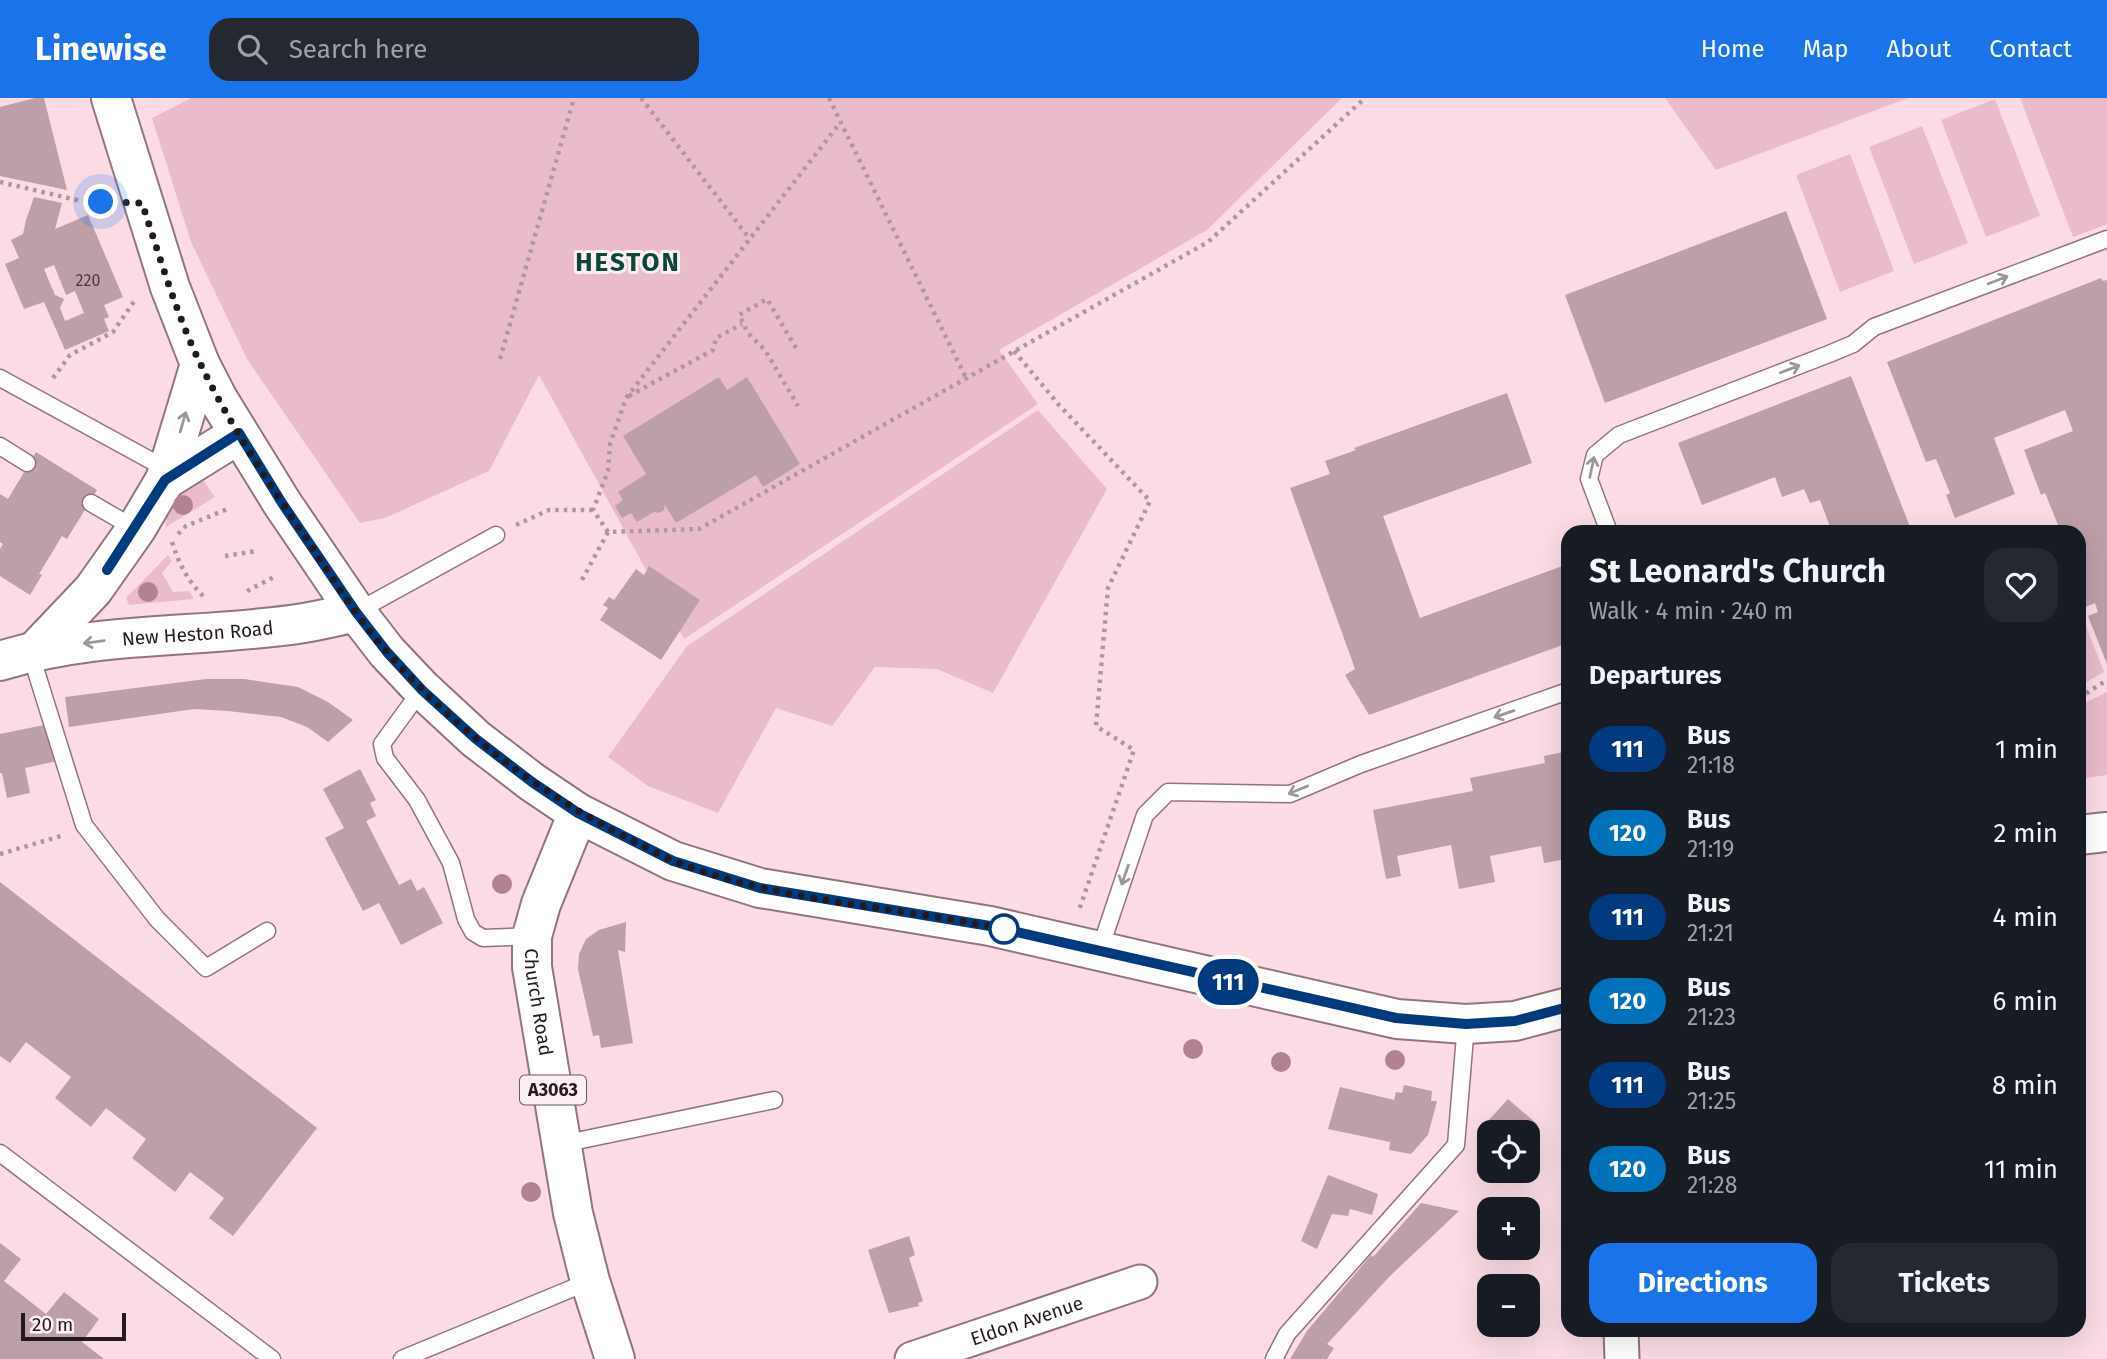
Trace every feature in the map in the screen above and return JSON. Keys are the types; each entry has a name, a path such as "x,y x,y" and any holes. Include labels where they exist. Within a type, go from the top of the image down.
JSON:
{"main road":[{"path":"111,98 170,287 200,364 282,503 356,612 387,652 422,690 476,739 578,813 673,861 760,888 990,926 1396,1018 1466,1024 1515,1021 1561,1009"},
{"path":"22,654 149,540 200,364"},
{"path":"170,475 239,433"},
{"name":"New Heston Road","path":"22,654 112,640 303,623 356,612"},
{"name":"Church Road","path":"578,813 552,872 532,936 532,967 573,1213 590,1281 615,1359"},
{"path":"2086,834 2107,832"}],"street":[{"name":"Eldon Avenue","path":"912,1359 1140,1282"},
{"path":"1621,1337 1622,1359"}],"lane":[{"path":"1606,525 1589,478 1595,455 1619,435 1853,344 1874,327 2107,239"},
{"path":"0,378 170,475"},
{"path":"0,446 27,463"},
{"path":"91,503 149,540"},
{"path":"356,612 496,535"},
{"path":"22,654 84,825 157,919 206,968 267,931"},
{"path":"422,690 382,744 385,758 417,800 450,863 466,919 473,932 483,937 532,936"},
{"path":"1083,948 1145,815 1168,792 1290,794 1362,764 1561,693"},
{"path":"1274,1359 1287,1334 1456,1145 1466,1024"},
{"path":"562,1144 774,1100"},
{"path":"0,1153 272,1359"},
{"path":"402,1359 590,1281"}],"path":[{"path":"500,359 574,98"},
{"path":"641,98 749,238"},
{"path":"829,98 966,378"},
{"path":"608,532 699,529 1208,242 1365,98"},
{"path":"593,510 608,471 610,443 625,398 840,123"},
{"path":"0,182 81,201 142,203"},
{"path":"40,400 60,366 70,355 113,332 133,301 170,287"},
{"path":"796,348 766,299 738,315 742,324 765,350 798,406"},
{"path":"625,398 713,350 716,338 742,324"},
{"path":"1014,351 1059,405 1150,501 1108,588 1096,726 1134,750 1083,948"},
{"path":"149,540 172,541 186,526 230,508"},
{"path":"496,535 549,510 593,510"},
{"path":"593,510 608,532"},
{"path":"582,580 608,532"},
{"path":"172,541 179,565 192,585 210,603"},
{"path":"225,556 257,551"},
{"path":"240,595 274,577"},
{"path":"2086,694 2107,680"},
{"path":"0,855 69,834"}],"shaded area":[{"path":"191,98 1342,98 1207,230 999,350 1038,404 684,639 539,375 489,471 385,518 360,523 247,359 191,242 152,118"},
{"path":"1665,98 1908,98 1716,170"},
{"path":"2020,98 2107,98 2107,224 2073,237"},
{"path":"1995,99 2040,216 1986,237 1941,120"},
{"path":"1922,126 1968,243 1914,264 1869,147"},
{"path":"1850,154 1894,271 1840,292 1796,175"},
{"path":"1038,410 1107,489 993,693 937,669 875,667 832,726 776,708 718,813 648,786 608,757 687,646"},
{"path":"200,476 215,497 166,527 165,521 185,486"},
{"path":"168,555 172,561 162,573 173,592 189,591 194,599 129,605 126,598"},
{"path":"2086,626 2104,672 2086,682"},
{"path":"2107,692 2107,775 2086,778 2086,702"}],"building":[{"path":"44,98 67,190 0,176 0,107"},
{"path":"34,197 62,203 55,229 88,215 123,297 104,305 109,317 104,319 109,331 65,350 44,302 24,309 5,264 19,258 11,240 23,234","holes":["54,265 66,295 75,291 84,313 65,321 60,308 64,299 55,295 44,269"]},
{"path":"1786,211 1827,319 1605,403 1565,295"},
{"path":"2101,278 2103,281 2107,280 2107,664 2088,616 2098,612 2095,603 2086,607 2086,525 2058,525 2045,493 2041,495 2024,450 2073,431 2065,410 1994,438 2015,494 1955,518 1946,495 1950,493 1936,459 1926,462 1887,362"},
{"path":"1851,376 1909,525 1829,525 1820,500 1810,503 1804,489 1782,497 1775,477 1702,505 1678,443"},
{"path":"719,377 727,390 747,377 800,464 763,487 756,475 676,523 665,505 664,510 654,512 637,522 631,513 622,518 615,506 623,500 618,492 646,474 623,436"},
{"path":"1507,393 1532,463 1383,516 1420,618 1561,567 1561,646 1369,715 1345,675 1355,669 1290,488 1330,474 1325,461 1356,450 1354,448"},
{"path":"36,452 97,490 67,539 62,536 39,574 42,575 30,595 0,576 0,549 3,544 0,542 0,494 8,499"},
{"path":"649,566 700,600 661,660 600,620 608,608 603,605 609,597 614,600 636,569 644,575"},
{"path":"206,679 244,679 298,687 328,702 353,720 328,742 307,727 281,717 194,709 69,727 65,697"},
{"path":"49,724 57,761 25,768 30,793 7,798 0,773 0,734"},
{"path":"1561,752 1561,860 1544,863 1541,846 1490,856 1495,882 1459,889 1451,845 1397,856 1401,876 1386,879 1373,810 1473,791 1470,778 1545,763 1544,756"},
{"path":"360,769 376,800 370,803 376,816 366,821 399,885 411,879 417,891 424,887 443,923 401,945 379,903 363,911 325,838 344,828 323,789"},
{"path":"0,882 317,1128 233,1236 209,1218 224,1198 190,1172 175,1192 132,1158 146,1139 106,1108 91,1127 55,1098 71,1077 26,1042 10,1063 0,1056"},
{"path":"626,922 625,952 618,950 633,1043 601,1048 599,1035 593,1036 578,969 579,954 586,939 599,930"},
{"path":"1404,1085 1432,1091 1431,1101 1437,1101 1428,1135 1411,1154 1389,1150 1390,1142 1328,1129 1340,1087 1394,1100 1396,1092 1402,1093"},
{"path":"1508,1099 1532,1120 1489,1120"},
{"path":"1328,1175 1378,1194 1372,1215 1350,1209 1348,1216 1332,1214 1317,1249 1301,1241"},
{"path":"1421,1203 1459,1211 1391,1275 1327,1344 1334,1348 1327,1359 1290,1359 1307,1331 1371,1255 1373,1257"},
{"path":"909,1236 915,1255 909,1258 923,1301 918,1303 919,1306 889,1313 868,1250"},
{"path":"0,1243 21,1259 4,1281 46,1314 64,1292 99,1319 82,1342 104,1359 0,1359"}],"bus line":[{"name":"111","path":"107,570 136,529 165,480 239,433 282,503 356,612 387,652 422,690 476,739 532,782 578,813 673,861 760,888 990,926 1396,1018 1466,1024 1515,1021 1561,1010"}],"district":[{"name":"HESTON","path":"628,262"}],"route":[{"path":"101,202 142,203 170,287 200,364 218,399 269,482 356,612 382,646 422,690 476,739 578,813 673,861 760,888 1016,932 1004,929"}]}
